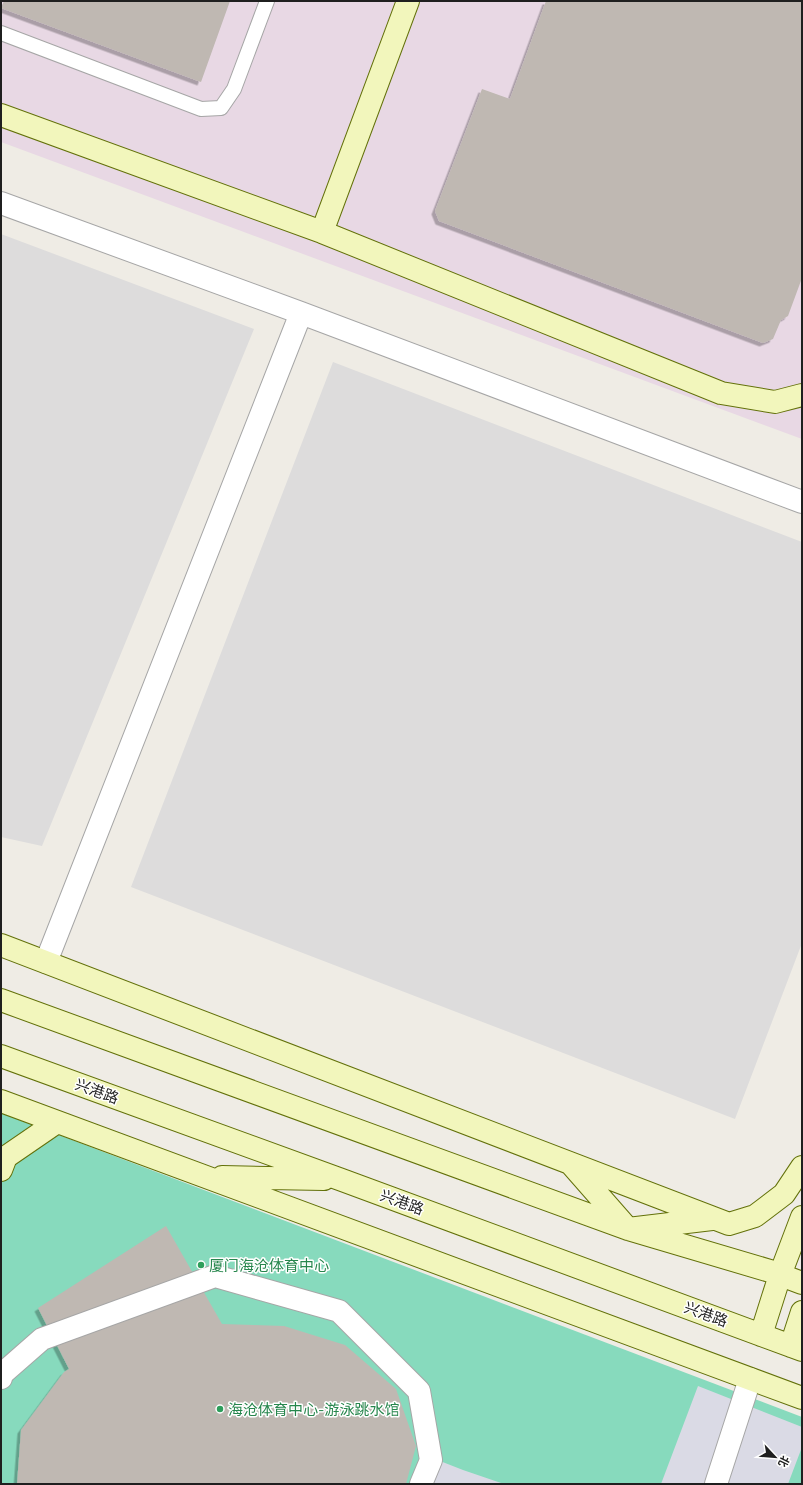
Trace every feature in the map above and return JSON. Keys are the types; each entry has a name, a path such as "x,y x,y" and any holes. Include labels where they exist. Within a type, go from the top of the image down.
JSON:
{"street":[{"path":"322,232 408,1"},
{"path":"1,114 322,232 721,393 775,402 802,395"},
{"path":"1,203 301,313 802,502"},
{"path":"46,962 301,313"},
{"path":"1,944 729,1224 755,1216 784,1194 802,1167"},
{"path":"1,1000 628,1229 802,1283"},
{"name":"兴港路","path":"1,1056 797,1348"},
{"path":"1,1101 802,1398"},
{"path":"1,1170 6,1157 57,1122"},
{"path":"569,1162 628,1229"},
{"path":"205,1177 342,1180"},
{"path":"761,1335 780,1275 802,1217"},
{"path":"628,1229 716,1219"},
{"path":"1,1378 2,1374 42,1339 215,1276 339,1311 419,1391 431,1460 421,1484"},
{"path":"797,1348 802,1312"},
{"path":"716,1484 750,1379"}],"lane":[{"path":"1,33 201,109 221,108 234,89 267,1"}],"shaded area":[{"path":"1,1 802,1 802,439 1,142"},
{"path":"1,234 254,329 42,846 1,837"},
{"path":"333,362 802,542 802,943 735,1119 131,887"},
{"path":"698,1386 802,1427 802,1447 788,1484 661,1484"},
{"path":"440,1461 463,1470 504,1484 431,1484"}],"green space":[{"name":"厦门海沧体育中心","path":"1,1113 802,1417 802,1484 1,1484"}],"building":[{"path":"4,1 230,1 201,82 1,8"},
{"path":"546,1 802,1 802,278 788,316 781,320 773,339 763,343 439,221 435,211 482,89 510,99"},
{"name":"海沧体育中心-游泳跳水馆","path":"166,1226 222,1324 284,1326 345,1345 396,1389 416,1446 406,1484 17,1484 21,1430 64,1372 69,1369 38,1308"}],"place":[{"name":"厦门海沧体育中心","path":"201,1265"},
{"name":"海沧体育中心-游泳跳水馆","path":"220,1409"}]}
